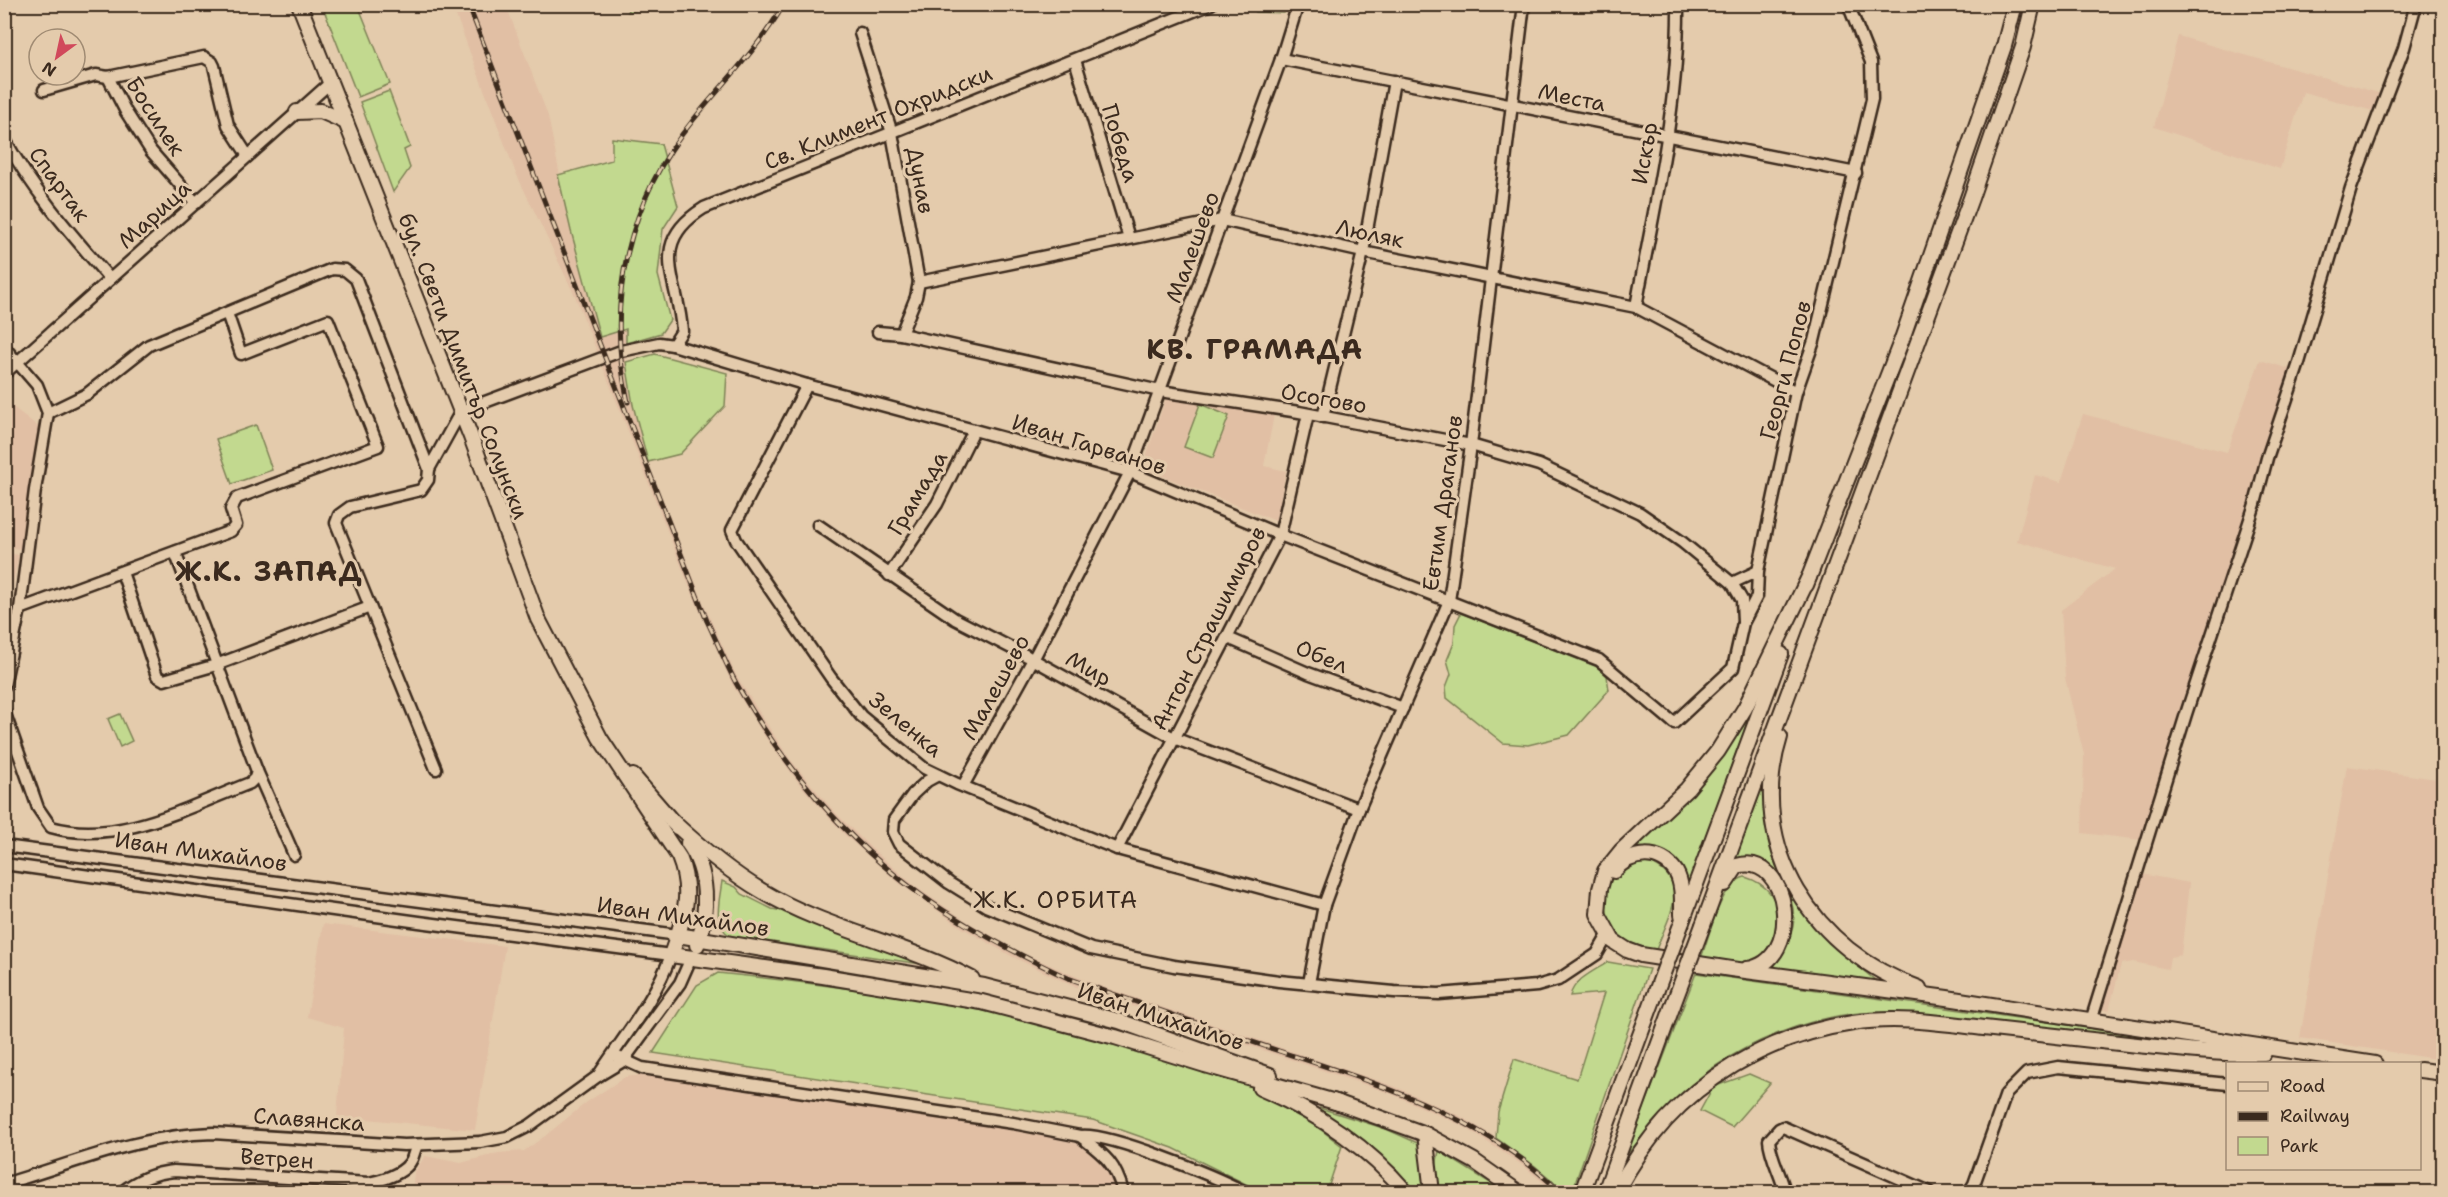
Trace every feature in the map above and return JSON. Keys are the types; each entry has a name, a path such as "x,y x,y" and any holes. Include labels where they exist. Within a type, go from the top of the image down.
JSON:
{"main road":[{"name":"бул. Свети Димитър Солунски","path":"299,4 461,411 538,618 600,738 680,857 684,869 687,900 671,955"},
{"path":"1583,1190 1809,578 1902,339 2004,46 2015,4"},
{"path":"1609,1192 1673,1005 1971,198 2023,47 2033,4"},
{"path":"297,112 321,111 346,122"},
{"path":"1809,578 1745,708 1718,751 1687,789 1612,861 1605,871 1600,889 1598,914 1608,935 1620,946 1641,955 1947,998 2353,1062"},
{"path":"1828,584 1774,762 1773,813 1780,852 1790,878 1804,902 1820,925 1843,946 1883,974 1947,998"},
{"name":"бул. Свети Димитър Солунски","path":"600,738 672,821 701,864 705,885 699,938 692,958"},
{"path":"672,821 705,851 763,892 824,919 951,968 984,986"},
{"path":"1600,889 1619,865 1628,858 1648,855 1659,858 1676,873 1681,893 1682,922"},
{"path":"1703,925 1728,876 1737,866 1748,864 1755,867 1775,883 1782,898 1785,917 1779,941 1770,956 1760,966 1731,969"},
{"name":"Иван Михайлов","path":"678,935 984,986 1119,1021 1268,1074 1425,1134 1474,1161 1518,1192"},
{"name":"Иван Михайлов","path":"671,955 823,976 982,1002 1115,1036 1205,1065 1339,1103"},
{"path":"1609,1192 1665,1119 1701,1088 1754,1054 1795,1037 1835,1026 1856,1022 1920,1021 2215,1053 2293,1051"},
{"path":"1205,1065 1312,1113 1357,1144 1406,1192"},
{"path":"2421,1070 2444,1073"},
{"path":"1425,1134 1432,1192"}],"street":[{"name":"Св. Климент Охридски","path":"673,345 682,331 669,256 673,241 682,224 704,208 1211,4"},
{"name":"Малешево","path":"963,786 1033,660 1130,472 1281,59 1298,4"},
{"name":"Евтим Драганов","path":"1309,983 1324,905 1359,809 1449,601 1514,105 1524,4"},
{"name":"Искър","path":"1636,307 1667,136 1679,53 1678,4"},
{"name":"Георги Попов","path":"1674,723 1733,668 1743,623 1757,596 1758,572 1796,392 1814,341 1872,99 1871,62 1848,4"},
{"path":"2091,1021 2182,725 2255,504 2267,458 2298,366 2351,188 2404,48 2416,4"},
{"name":"Дунав","path":"860,33 892,133 919,282 916,297 901,334"},
{"path":"44,90 96,75 108,77 199,57 208,59 214,66 230,130 248,156"},
{"name":"Места","path":"1281,59 1856,173"},
{"name":"Победа","path":"1075,60 1129,238"},
{"name":"Босилек","path":"108,77 151,152 196,202"},
{"path":"1323,417 1363,252 1394,81"},
{"name":"Марица","path":"4,374 330,83"},
{"name":"Спартак","path":"4,138 21,169 47,206 110,279"},
{"name":"Люляк","path":"919,282 1222,220 1363,252 1636,307 1796,392"},
{"path":"48,412 87,394 149,345 332,269 345,270 356,279 429,469"},
{"path":"20,609 235,528 231,509 237,498 378,446 328,320 241,354 227,313"},
{"name":"Осогово","path":"878,332 901,334 1160,391 1308,414 1471,445 1539,465 1640,513 1682,542 1732,583"},
{"name":"Иван Гарванов","path":"461,411 621,351 659,343 673,345 807,385 1130,472 1280,535 1599,660 1674,723"},
{"path":"4,347 37,385 48,412 34,490 20,609 4,686"},
{"name":"Зеленка","path":"807,385 732,530 736,540 791,622 861,716 924,768 1117,849 1324,905"},
{"path":"436,770 336,523 339,515 350,507 421,490 428,480 429,469 461,411"},
{"name":"Антон Страшимиров","path":"1117,849 1280,535 1308,414"},
{"name":"Грамада","path":"889,575 937,504 974,430"},
{"name":"Мир","path":"818,525 955,619 1174,738 1359,809"},
{"path":"175,552 257,771 294,855"},
{"path":"122,572 157,676 164,680 216,665 370,608"},
{"path":"1743,623 1742,600 1732,583 1758,572"},
{"name":"Обел","path":"1228,638 1308,673 1403,708"},
{"path":"4,711 38,808 51,827 60,830 99,831 136,827 249,783 255,778 257,771"},
{"path":"938,775 927,781 907,800 894,820 892,832 900,844 949,883 986,906 1090,949 1174,966 1309,983 1439,994 1537,986 1558,980 1598,954 1608,935"},
{"name":"Иван Михайлов","path":"4,846 678,935"},
{"name":"Иван Михайлов","path":"4,864 671,955"},
{"name":"Славянска","path":"598,1076 646,1006 664,975 671,955"},
{"name":"Славянска","path":"4,1184 134,1143 186,1134 223,1133 417,1144 480,1142 507,1137 529,1126 598,1076 623,1061 680,983 692,958"},
{"path":"613,1053 623,1061 642,1068 1013,1123 1080,1136 1091,1135 1112,1140 1224,1181 1245,1192"},
{"path":"1969,1192 1974,1184 2006,1094 2028,1073 2058,1067 2226,1083"},
{"path":"1785,1192 1781,1174 1769,1148 1769,1140 1783,1127 1930,1192"},
{"path":"1080,1136 1106,1156 1114,1166 1123,1192"},
{"name":"Ветрен","path":"122,1192 152,1174 174,1171 369,1183 396,1174 412,1160 417,1144"}],"shaded area":[{"path":"452,5 506,5 548,116 571,231 600,337 626,328 626,362 633,405 648,462 707,612 736,675 756,707 789,758 833,810 870,847 917,888 966,921 1018,951 1091,983 1396,1087 1460,1116 1496,1138 1566,1192 1554,1192 1525,1167 1463,1126 1392,1094 1073,986 1011,956 959,926 899,883 844,834 801,786 763,734 732,684 689,586 575,296 515,171"},
{"path":"2178,36 2382,94 2377,112 2303,92 2280,169 2154,127"},
{"path":"2260,360 2303,373 2142,874 2189,883 2181,955 2170,957 2168,969 2133,962 2121,964 2109,1011 2087,1007 2142,840 2082,833 2084,755 2065,678 2061,610 2115,569 2017,541 2035,475 2061,482 2083,414 2227,452"},
{"path":"1166,398 1274,415 1264,466 1286,471 1276,521 1142,468"},
{"path":"4,400 40,428 21,549 5,547"},
{"path":"4,553 19,555 5,620"},
{"path":"2347,766 2443,780 2443,1060 2300,1038"},
{"path":"323,924 505,946 475,1130 337,1116 344,1028 307,1017"},
{"path":"641,1075 1059,1134 1103,1158 1121,1192 412,1192 414,1173 425,1156 461,1163 498,1153 524,1151 587,1102 625,1077"}],"green space":[{"path":"627,4 671,5 628,12"},
{"path":"1252,4 1285,5 1284,13 1256,12"},
{"path":"322,5 358,5 390,84 358,97"},
{"path":"389,91 410,147 404,150 410,168 393,192 360,102"},
{"path":"612,138 661,144 678,206 663,229 658,275 670,320 661,333 626,343 626,329 600,337 558,175 612,160"},
{"path":"655,354 727,373 725,406 680,454 648,462 633,405 626,362"},
{"path":"1200,404 1229,416 1213,458 1184,447"},
{"path":"256,425 272,470 232,484 216,439"},
{"path":"1461,613 1600,668 1607,676 1609,690 1569,735 1528,745 1503,743 1447,698 1446,687 1451,674 1447,660 1454,643 1455,625"},
{"path":"1751,712 1688,884 1680,865 1669,854 1655,849 1634,850 1695,787"},
{"path":"120,714 132,741 120,747 108,719"},
{"path":"1765,768 1776,858 1787,887 1802,912 1829,943 1880,984 1773,968 1792,932 1794,914 1791,901 1786,888 1769,868 1746,859 1733,860"},
{"path":"1650,863 1663,871 1671,880 1674,890 1671,913 1656,950 1633,944 1621,936 1609,919 1606,909 1607,890 1617,873 1629,865"},
{"path":"1745,877 1760,884 1770,893 1776,904 1778,917 1771,943 1752,965 1701,958 1722,899 1736,881"},
{"path":"722,881 772,909 788,912 839,934 921,964 731,936 725,932 719,919"},
{"path":"1608,962 1649,969 1572,1192 1566,1192 1496,1138 1498,1112 1514,1059 1577,1079 1604,993 1570,996 1580,980"},
{"path":"718,973 894,995 952,1005 1010,1016 1125,1045 1254,1086 1294,1110 1342,1146 1329,1185 1322,1192 1262,1192 1173,1148 1093,1120 653,1053 697,985"},
{"path":"1696,973 2183,1041 2181,1044 1929,1015 1870,1013 1833,1017 1762,1040 1714,1067 1679,1097 1626,1155"},
{"path":"1749,1074 1770,1083 1732,1127 1700,1111 1713,1087"},
{"path":"1320,1108 1386,1129 1422,1145 1426,1192 1413,1192 1362,1142"},
{"path":"1439,1151 1505,1192 1439,1192 1435,1171"}],"railway":[{"path":"468,4 707,621 736,683 754,713 794,771 817,799 867,851 921,895 974,929 1030,960 1068,978 1354,1076 1428,1105 1498,1143 1530,1165 1560,1192"},
{"path":"628,402 619,326 621,289 638,217 671,150 694,119 753,50 784,4"}],"district":[{"name":"КВ. ГРАМАДА","path":"1255,349"},
{"name":"Ж.К. ЗАПАД","path":"269,571"},
{"name":"Ж.К. ОРБИТА","path":"1056,900"}]}
